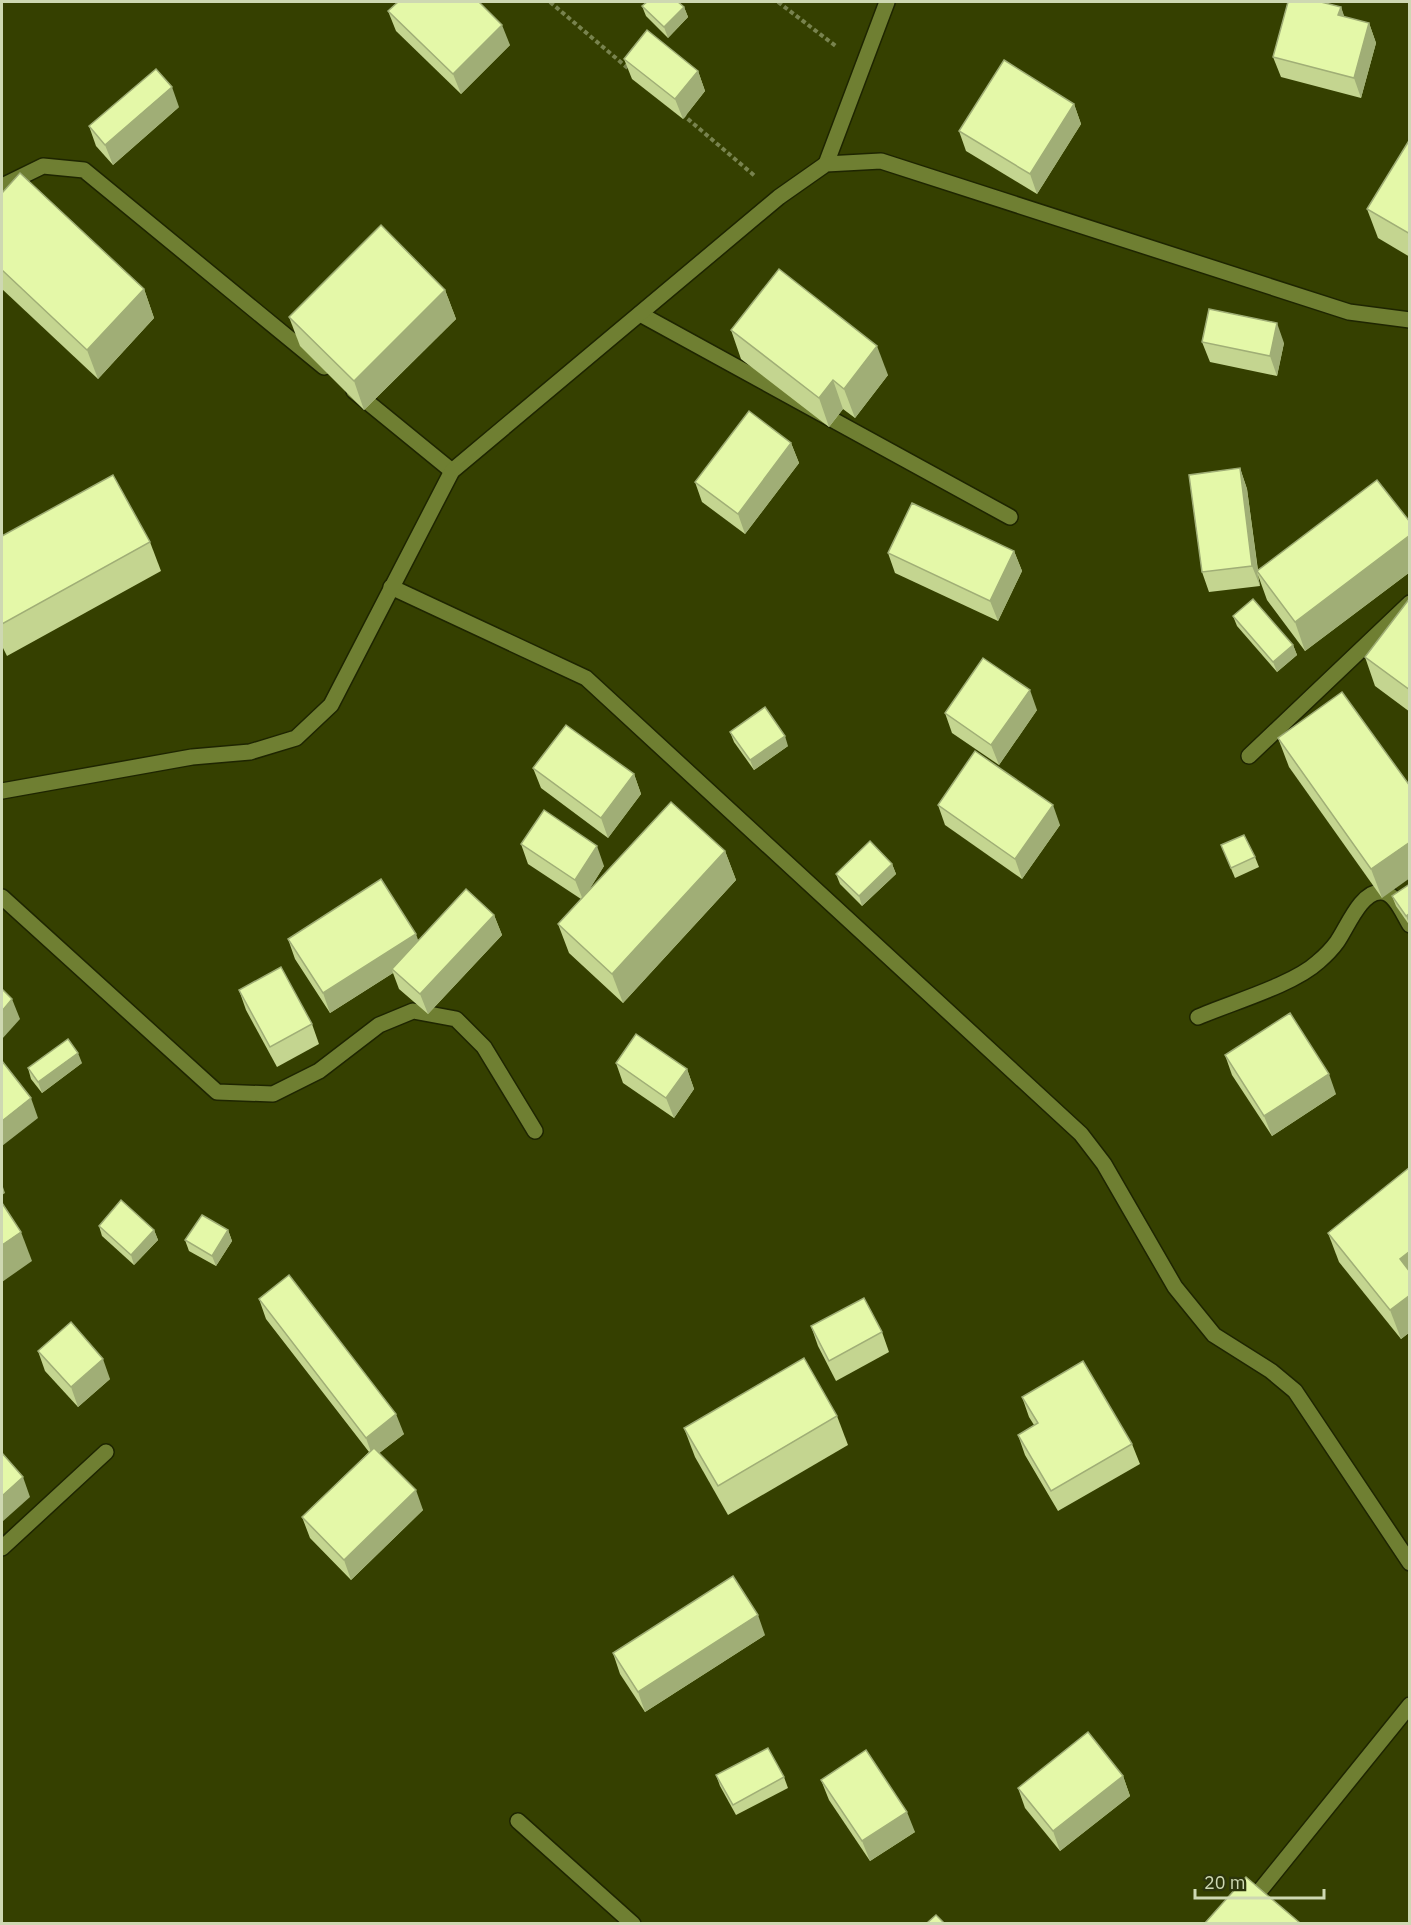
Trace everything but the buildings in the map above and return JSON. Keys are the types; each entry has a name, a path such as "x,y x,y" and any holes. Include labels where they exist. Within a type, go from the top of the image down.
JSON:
{"street":[{"path":"826,164 887,2"},
{"path":"2,790 192,757 250,752 296,738 331,705 452,471 779,197 826,164 881,161 1349,312 1410,320"},
{"path":"2,186 43,166 84,170 452,471"},
{"path":"639,314 1010,517"},
{"path":"391,587 586,678 1081,1134 1104,1164 1175,1287 1214,1335 1271,1371 1295,1392 1410,1563"},
{"path":"1249,756 1410,603"},
{"path":"1198,1017 1287,981 1316,964 1336,944 1362,903 1372,893 1382,891 1392,896 1410,925"},
{"path":"2,897 217,1092 273,1094 319,1071 379,1025 413,1011 456,1019 484,1047 535,1131"},
{"path":"2,1548 106,1452"},
{"path":"1233,1923 1410,1704"},
{"path":"518,1821 633,1923"}],"path":[{"path":"550,2 638,77"},
{"path":"778,2 862,67"},
{"path":"673,107 779,197"}]}
